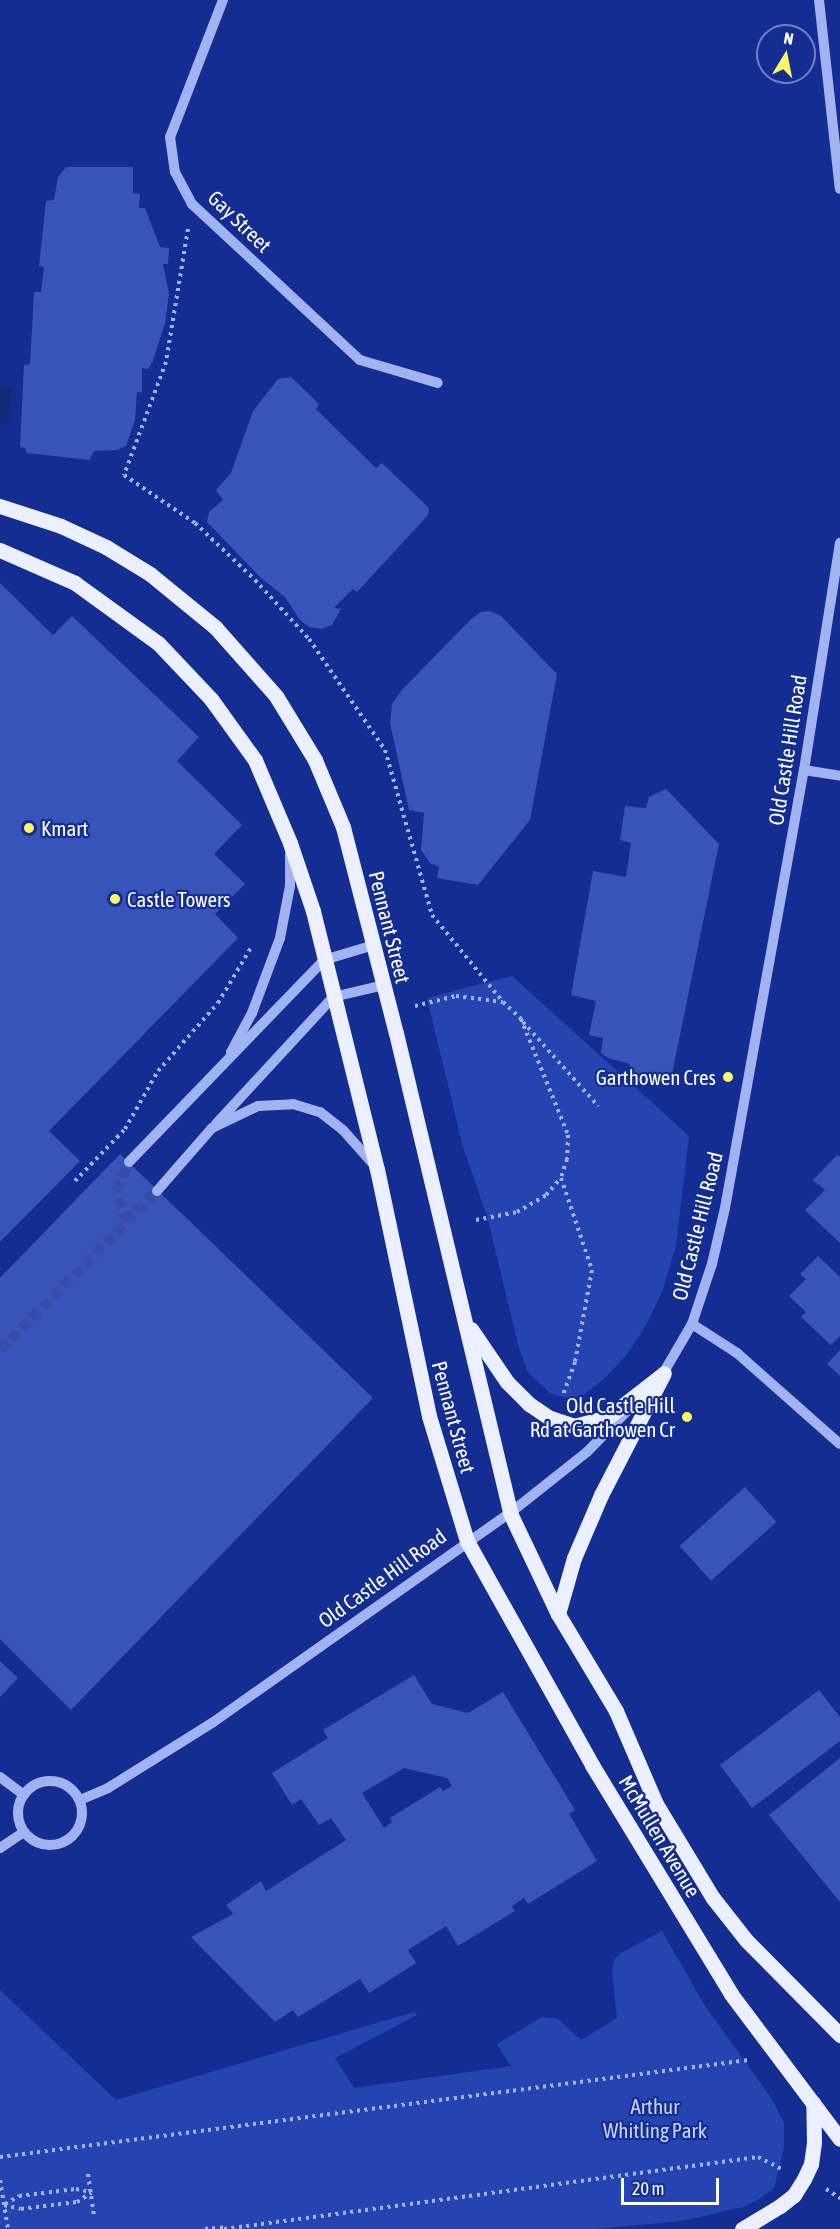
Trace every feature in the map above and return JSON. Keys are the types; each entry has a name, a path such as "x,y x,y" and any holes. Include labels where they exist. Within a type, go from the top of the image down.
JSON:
{"main road":[{"name":"Pennant Street","path":"0,506 61,526 106,547 150,574 215,627 276,696 315,760 343,827 374,945 510,1513"},
{"name":"Pennant Street","path":"0,550 75,583 158,644 211,699 255,760 290,843 313,911 377,1169 429,1416 467,1541"},
{"path":"466,1322 507,1382 529,1404 550,1418 574,1426 608,1417 664,1373"},
{"path":"558,1614 574,1558 597,1506 664,1373"},
{"name":"McMullen Avenue","path":"510,1513 558,1614 616,1712 656,1804 714,1898 746,1940 840,2035"},
{"name":"McMullen Avenue","path":"467,1541 592,1765 731,1994 840,2139"},
{"path":"742,2229 780,2206 794,2194 804,2179 811,2164 814,2142 812,2102"}],"street":[{"name":"Gay Street","path":"223,0 170,138 175,172 192,204 360,360 438,383"},
{"path":"819,0 840,189"},
{"name":"Old Castle Hill Road","path":"80,1800 108,1788 212,1723 467,1541 510,1513 587,1452 664,1373 692,1324 712,1264 725,1208 804,770 840,543"},
{"path":"804,770 840,776"},
{"path":"224,1065 252,1013 280,938 290,886 290,843"},
{"path":"129,1162 324,960 374,945"},
{"path":"157,1191 333,997 384,985"},
{"path":"212,1128 258,1106 293,1104 320,1112 343,1130 377,1169"},
{"path":"692,1324 737,1353 840,1444"},
{"path":"0,1776 24,1795"},
{"path":"48,1781 67,1785 80,1800 82,1820 71,1838 51,1846 31,1839 24,1832 18,1814 24,1795 39,1783 48,1781"},
{"path":"0,1848 24,1832"}],"path":[{"path":"192,204 166,362 124,475 195,522 255,580 309,639 385,750 432,915 503,1002 521,1019 598,1106"},
{"path":"75,1181 125,1129 158,1071 218,1003 253,944"},
{"path":"415,1006 456,996 503,1002"},
{"path":"476,1220 518,1212 546,1195 561,1178 567,1159 568,1135 521,1019"},
{"path":"559,1403 575,1362 592,1270 574,1225 561,1178"},
{"path":"0,2157 749,2060"},
{"path":"205,2229 758,2157 787,2171"},
{"path":"88,2174 94,2216"},
{"path":"0,2180 8,2229"},
{"path":"825,2188 840,2198"},
{"path":"4,2205 19,2196 76,2189 91,2193"},
{"path":"4,2205 21,2209 77,2202 91,2193"},
{"path":"224,2229 229,2226"}],"green space":[{"path":"512,976 689,1136 676,1245 663,1289 648,1322 628,1353 607,1376 585,1394 572,1399 551,1394 527,1371 519,1348 487,1216 463,1147 427,998"},
{"name":"Arthur Whitling Park","path":"662,1931 705,2006 772,2099 784,2123 784,2147 774,2188 743,2207 682,2221 595,2229 0,2229 0,1990 116,2100 414,2012 417,2015 335,2058 354,2088 511,2066 497,2044 542,2017 558,2019 581,2040 617,2018 612,1970 614,1960 621,1953"}],"shaded area":[{"path":"0,386 12,388 8,424 0,423"}],"building":[{"path":"66,167 133,167 133,193 140,194 139,208 145,208 160,247 169,248 168,264 163,264 169,294 165,323 153,361 148,369 142,368 142,393 137,392 135,420 126,446 117,450 94,451 89,460 27,453 25,448 20,447 24,365 30,364 34,292 41,292 44,267 39,266 46,201 54,200 58,177"},
{"path":"291,377 319,404 316,409 376,468 382,463 429,508 428,515 357,592 353,589 334,608 341,609 332,625 321,629 309,627 300,620 285,597 261,578 207,522 209,512 223,500 216,490 231,473 253,411 278,379"},
{"name":"Castle Towers","path":"0,583 53,635 72,616 199,737 177,761 242,825 214,854 245,884 215,914 238,938 49,1131 80,1161 0,1242"},
{"path":"489,611 500,615 557,674 530,820 478,885 437,878 439,867 430,863 421,850 424,813 409,810 390,723 392,704 402,690 471,619 481,612"},
{"path":"666,789 719,844 670,1084 628,1077 630,1064 608,1058 601,1053 603,1038 589,1035 596,1001 571,995 593,871 626,877 631,843 620,840 625,806 646,808 649,797"},
{"path":"120,1154 373,1398 71,1710 0,1639 0,1278"},
{"path":"837,1155 840,1157 840,1243 805,1210 825,1190 813,1180"},
{"path":"818,1256 840,1277 840,1336 831,1345 801,1317 806,1312 789,1296 806,1279 800,1274"},
{"path":"840,1350 840,1376 827,1364"},
{"path":"745,1487 776,1522 711,1581 680,1546"},
{"path":"0,1661 18,1678 0,1697"},
{"path":"414,1675 432,1704 468,1713 503,1692 575,1810 569,1814 597,1861 528,1904 524,1898 512,1906 515,1911 458,1946 446,1926 408,1950 416,1963 369,1993 360,1979 298,2017 293,2010 275,2022 191,1937 233,1914 226,1905 261,1881 266,1891 346,1840 331,1818 319,1825 301,1799 292,1805 272,1773 328,1738 323,1730","holes":["404,1768 447,1778 452,1786 443,1791 440,1787 390,1818 392,1822 384,1828 362,1793"]},
{"path":"819,1690 840,1717 840,1741 752,1808 720,1765"},
{"path":"840,1758 840,1902 769,1815"}],"tunnel":[{"path":"127,1222 116,1191 129,1162"},
{"path":"0,1350 157,1191"}],"place":[{"name":"Kmart","path":"29,828"},
{"name":"Castle Towers","path":"115,899"},
{"name":"Garthowen Cres","path":"728,1077"},
{"name":"Old Castle Hill Rd at Garthowen Cr","path":"687,1417"}]}
